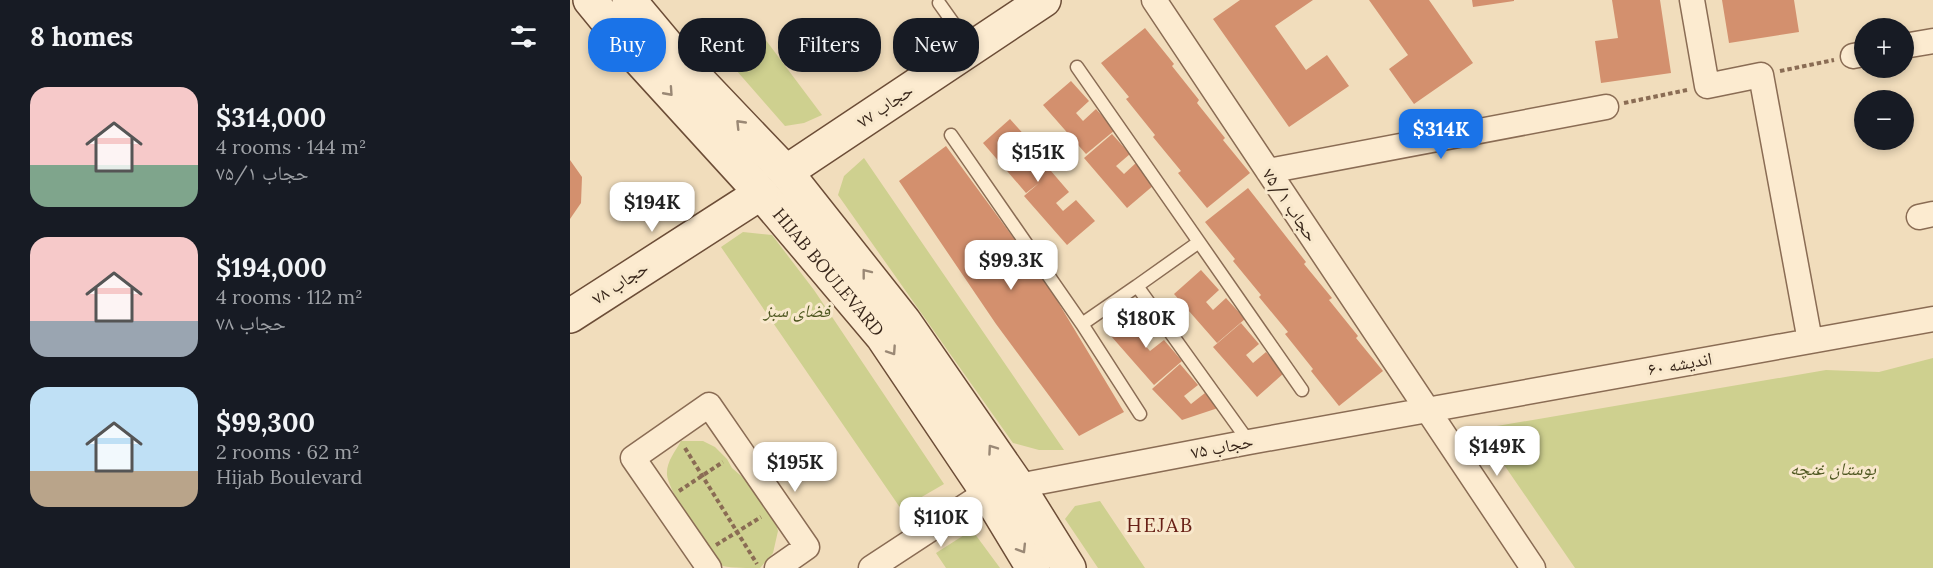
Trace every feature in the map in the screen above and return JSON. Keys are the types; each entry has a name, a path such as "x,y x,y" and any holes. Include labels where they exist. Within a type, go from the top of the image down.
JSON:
{"main road":[{"name":"HIJAB BOULEVARD","path":"590,0 636,56 761,193 882,336 1002,489 1070,568"},
{"name":"HIJAB BOULEVARD","path":"629,0 681,62 786,172 904,321 1002,489 1033,568"},
{"name":"حجاب ۷۷","path":"979,43 1044,0"},
{"name":"حجاب ۷۷","path":"786,172 935,72"},
{"name":"حجاب ۷۸","path":"570,316 761,193"}],"street":[{"name":"حجاب ۷۵/۱","path":"1154,0 1533,568"},
{"path":"1692,0 1707,86 1761,75 1810,341"},
{"path":"1914,44 1933,41"},
{"path":"1268,171 1606,107"},
{"name":"اندیشه ۶۰","path":"1427,410 1933,319"},
{"path":"705,562 633,458 709,405 807,547 792,564"},
{"name":"حجاب ۷۵","path":"1002,489 1427,410"},
{"path":"871,568 1002,489"}],"lane":[{"path":"939,3 950,18"},
{"path":"1077,67 1302,390"},
{"path":"951,135 1082,324 1140,414"},
{"path":"1082,324 1199,242"},
{"path":"1137,286 1249,442"}],"path":[{"path":"1761,75 1854,56"},
{"path":"1606,107 1707,86"},
{"path":"673,430 759,568"},
{"path":"663,501 740,450"},
{"path":"705,562 737,532 779,506"}],"green space":[{"path":"766,40 778,56 778,72 790,72 822,115 804,123 785,126 738,72 766,72"},
{"path":"864,158 1064,450 1039,450 1013,443 838,195 844,176"},
{"name":"فضای سبز","path":"743,232 772,235 814,290 944,484 901,509 721,247"},
{"name":"بوستان غنچه","path":"1933,358 1933,568 1575,568 1487,440 1491,427 1826,370 1879,372"},
{"path":"681,441 703,441 715,447 772,510 778,531 773,553 760,568 723,566 709,551 690,523 674,494 667,475 669,461"},
{"path":"1100,501 1145,568 1098,568 1065,519 1075,506"},
{"path":"972,530 1000,568 946,568 936,553"}],"building":[{"path":"1240,0 1313,0 1275,26 1306,70 1327,55 1349,86 1289,127 1213,19"},
{"path":"1369,0 1429,0 1473,63 1414,104 1389,69 1408,55"},
{"path":"1472,0 1514,0 1514,1 1473,7"},
{"path":"1612,0 1660,0 1671,73 1601,83 1595,41 1618,38"},
{"path":"1722,0 1794,0 1799,32 1729,43"},
{"path":"1145,28 1174,64 1172,66 1199,100 1197,103 1225,138 1223,140 1250,173 1207,208 1178,173 1181,171 1126,99 1129,97 1101,63"},
{"path":"1071,81 1089,101 1076,113 1083,121 1096,109 1115,130 1086,154 1043,105"},
{"path":"1010,119 1028,139 1015,151 1022,159 1035,147 1054,169 1051,171 1069,192 1056,203 1063,211 1076,200 1095,221 1067,245 1024,196 1039,183 1026,193 983,143"},
{"path":"1112,134 1130,154 1116,166 1124,174 1137,162 1154,185 1127,208 1084,158"},
{"path":"946,146 1046,282 1124,412 1079,436 996,324 899,181"},
{"path":"570,160 582,177 581,203 570,219"},
{"path":"1248,188 1306,262 1304,264 1332,298 1329,300 1383,371 1339,406 1285,334 1288,332 1259,297 1261,295 1233,261 1235,259 1205,222"},
{"path":"1201,270 1219,290 1206,302 1213,310 1226,298 1245,319 1217,343 1174,294"},
{"path":"1139,311 1156,332 1143,343 1150,351 1164,340 1182,361 1154,385 1111,336"},
{"path":"1241,323 1259,344 1246,355 1253,363 1266,352 1284,373 1257,397 1213,347"},
{"path":"1180,364 1198,385 1184,396 1191,404 1205,393 1218,408 1182,420 1152,389"}],"district":[{"name":"HEJAB","path":"1160,525"}]}
